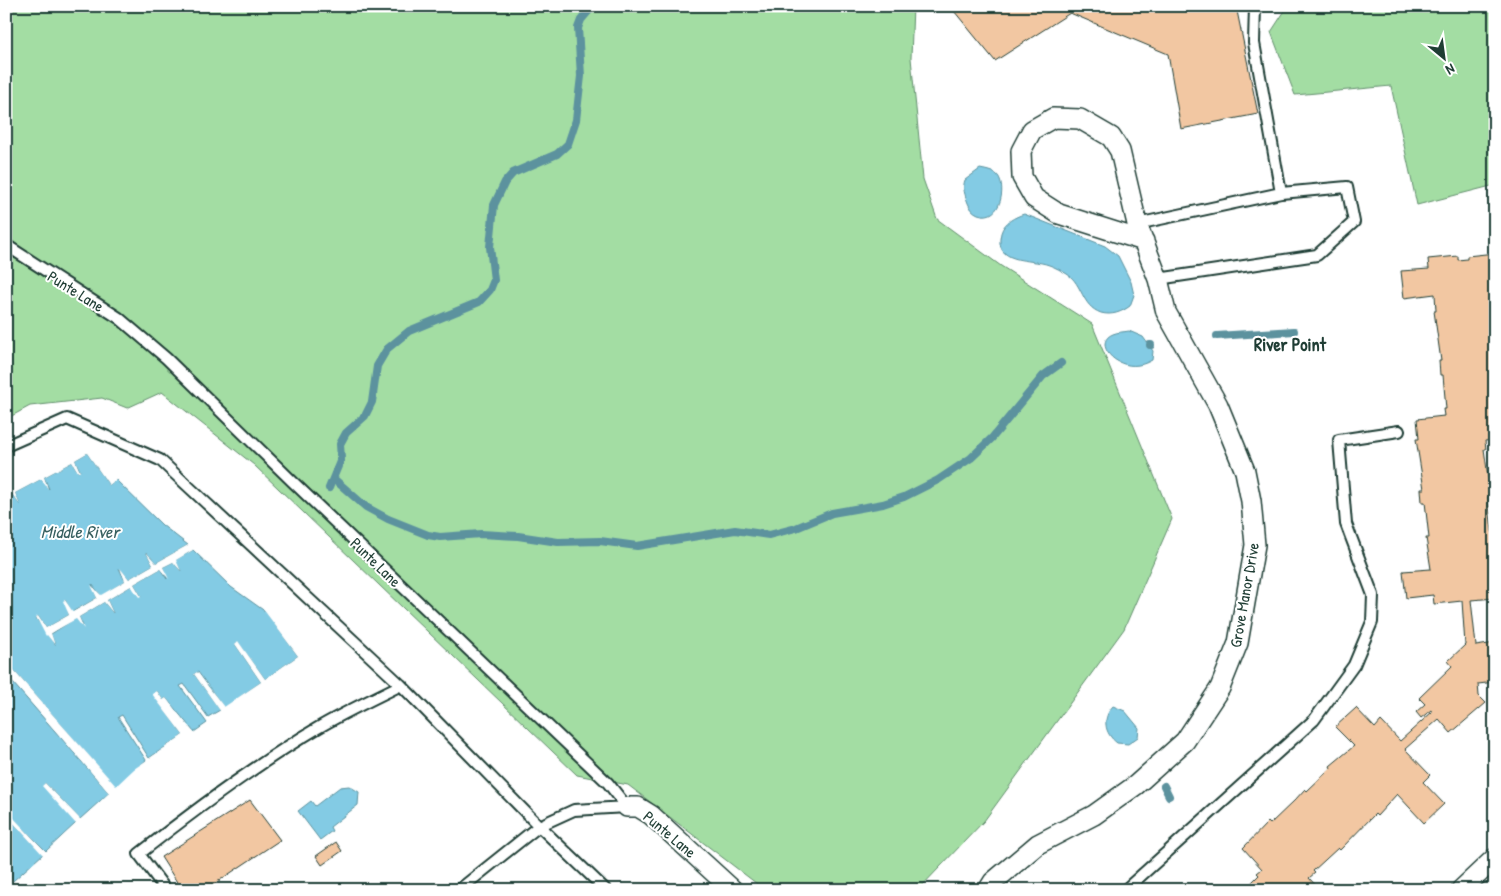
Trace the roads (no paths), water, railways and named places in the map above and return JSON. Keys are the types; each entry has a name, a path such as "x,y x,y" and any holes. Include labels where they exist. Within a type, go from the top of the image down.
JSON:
{"street":[{"name":"Grove Manor Drive","path":"988,890 993,882 1038,844 1094,815 1136,784 1185,741 1220,688 1238,643 1255,545 1251,501 1244,471 1218,405 1166,312 1158,278 1140,232 1120,151 1111,136 1080,119 1053,118 1032,130 1021,151 1022,177 1034,198 1060,214 1140,232"},
{"name":"Punte Lane","path":"627,807 638,807 650,816 733,890"},
{"path":"1461,890 1495,858"}],"lane":[{"path":"1255,6 1254,43 1281,193"},
{"path":"1140,232 1281,193 1347,187 1354,222 1317,256 1158,278"},
{"name":"Punte Lane","path":"6,245 119,318 166,358 608,783 627,807"},
{"path":"6,446 67,419 160,460 401,685 539,826 606,890"},
{"path":"1125,890 1314,720 1354,665 1372,622 1373,595 1346,524 1339,440 1399,431"},
{"path":"166,890 139,854 207,800 317,728 401,685"},
{"path":"459,890 539,826 574,810 627,807"}],"water":[{"path":"980,169 996,174 1001,184 1002,192 998,207 993,213 986,215 978,214 972,210 964,189 965,180"},
{"path":"1024,214 1105,246 1118,256 1131,282 1134,295 1130,306 1117,313 1109,314 1094,310 1076,283 1067,274 1049,265 1015,258 1002,251 1000,243 1002,229 1010,220"},
{"path":"1129,331 1143,337 1153,351 1152,360 1140,365 1130,365 1120,362 1107,351 1105,345 1107,338 1115,333"},
{"name":"Middle River","path":"87,453 109,485 116,480 162,525 188,545 156,563 146,552 153,565 129,579 119,568 125,581 101,596 92,584 97,598 72,612 65,600 69,615 46,628 38,616 36,618 55,645 51,634 76,618 83,626 79,617 104,602 113,613 107,600 131,586 141,596 134,584 160,569 167,579 163,567 173,562 181,571 175,560 193,550 231,587 266,612 298,656 265,679 238,642 235,644 261,682 224,708 198,672 194,674 220,710 208,717 184,684 180,686 207,723 194,732 166,698 163,700 157,691 153,694 183,735 149,758 122,715 118,717 146,760 116,787 6,662 6,497 12,494 20,505 15,493 41,479 49,489 44,477 72,462 78,472 80,471 75,460"},
{"path":"6,675 109,793 80,819 45,783 43,786 76,823 46,851 11,816 9,818 43,854 13,881 6,873"},
{"path":"1113,706 1125,711 1139,728 1138,737 1128,744 1117,743 1107,730 1107,715"},
{"path":"349,786 359,792 358,805 330,827 332,831 320,840 298,811 311,801 315,806 340,787"}],"waterway":[{"path":"329,488 341,459 340,444 346,433 365,416 372,402 377,366 387,349 409,331 479,302 490,290 494,280 490,247 494,205 505,182 513,173 557,154 568,144 576,120 581,76 578,28 581,20 593,6"},
{"path":"1217,336 1294,331"},
{"path":"334,479 366,507 388,519 428,535 440,537 481,534 518,536 558,542 600,541 637,546 735,530 769,535 796,528 832,513 883,504 904,497 938,480 971,458 992,438 1043,376 1061,363"},
{"path":"1164,786 1169,796"}],"district":[{"name":"River Point","path":"1290,345"}]}
